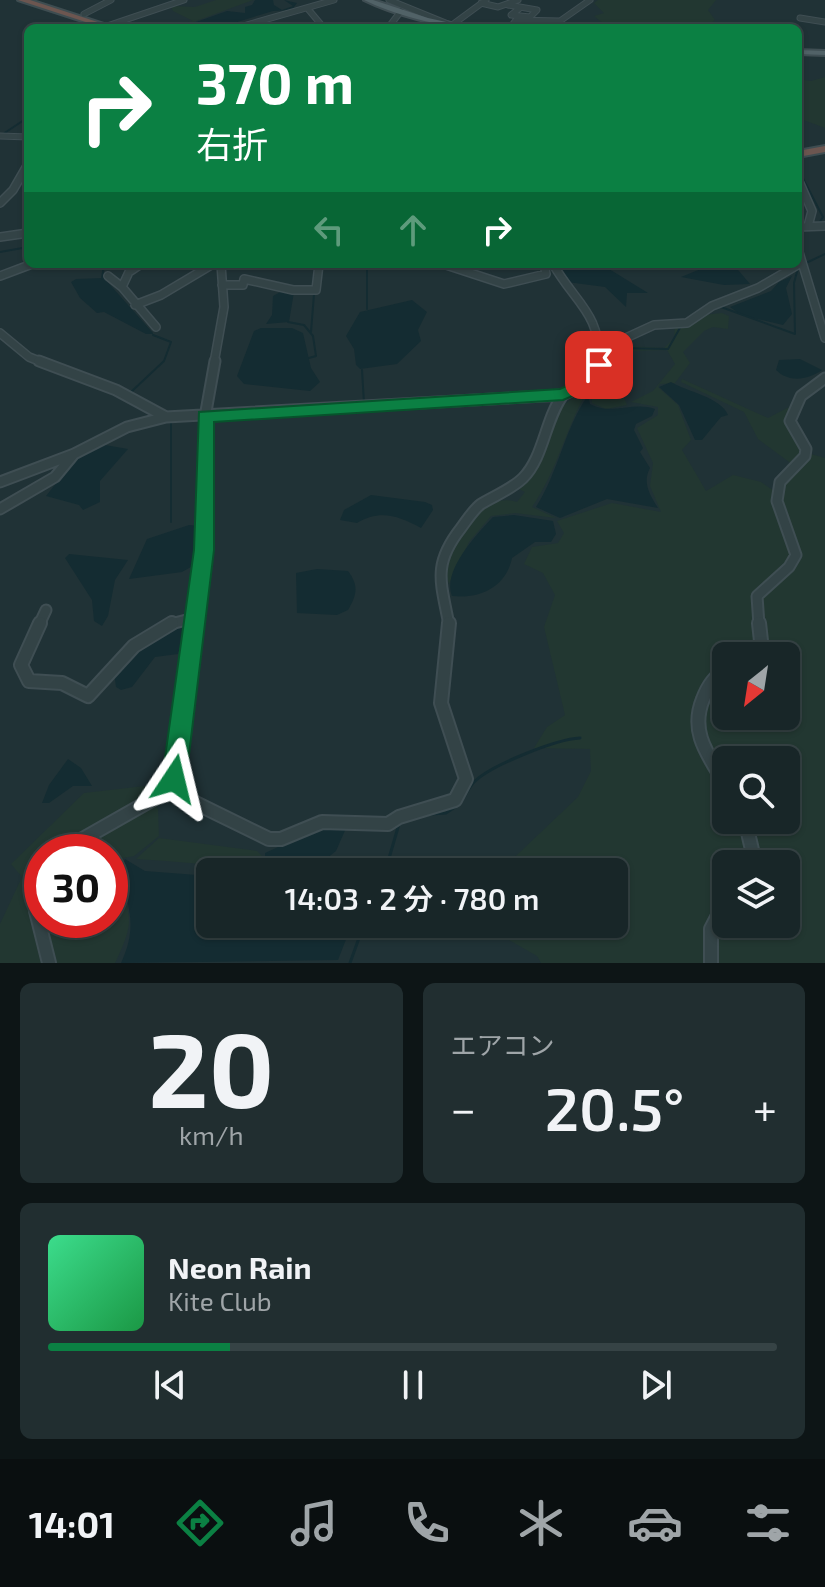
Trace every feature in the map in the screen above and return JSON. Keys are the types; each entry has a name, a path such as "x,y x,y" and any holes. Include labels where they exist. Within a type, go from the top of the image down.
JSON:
{"highway":[{"path":"22,0 103,24"},
{"path":"41,0 106,24"},
{"path":"802,155 825,151"}],"main road":[{"path":"367,0 447,24"},
{"path":"802,52 825,53"}],"street":[{"path":"84,14 111,0"},
{"path":"116,24 184,0"},
{"path":"251,24 334,0"},
{"path":"382,5 390,0 449,24"},
{"path":"452,24 483,1 498,7 517,0"},
{"path":"513,24 516,20 560,21 590,0"},
{"path":"508,5 520,8"},
{"path":"308,9 321,24"},
{"path":"475,9 481,13"},
{"path":"391,24 401,11"},
{"path":"800,18 825,22"},
{"path":"0,136 24,137"},
{"path":"0,203 13,190 24,171"},
{"path":"802,188 817,226"},
{"path":"0,237 24,234"},
{"path":"802,265 825,338"},
{"path":"0,276 24,267"},
{"path":"122,287 129,272 135,268"},
{"path":"135,305 161,295 206,268"},
{"path":"92,834 169,790 181,743 206,523 205,417 224,307 221,268"},
{"path":"222,285 243,285 244,279 293,290 316,290 319,268"},
{"path":"455,268 504,284 546,274 545,268"},
{"path":"555,268 561,280 585,305 598,332 599,365"},
{"path":"0,482 74,454 127,427 166,417 563,395 588,383 610,347 627,337 654,325 687,323 712,306 758,288 792,268"},
{"path":"108,276 122,287 156,327"},
{"path":"0,333 29,357 116,390 166,417"},
{"path":"760,642 763,635 758,593 791,566 796,555 782,525 779,487 781,480 800,466 806,449 790,421 801,396 825,378"},
{"path":"169,790 269,839 281,839 322,822 388,824 399,817 447,804 461,794 466,779 441,703 449,625 440,581 440,561 445,548 467,518 488,499 522,479 530,468 553,408 563,395"},
{"path":"0,509 55,477 74,454"},
{"path":"46,610 21,665 23,672 29,681 62,683 88,696 120,659 160,625 194,618"},
{"path":"712,680 694,719 699,740 712,762"},
{"path":"711,963 712,922"},
{"path":"39,938 49,963"}],"green space":[{"path":"216,0 253,0 188,24 180,24 193,21 173,11 171,6 195,7"},
{"path":"598,0 716,0 708,10 715,20 710,24 604,24 594,16 604,13 594,3"},
{"path":"825,77 825,128 802,119 802,80"},
{"path":"722,313 729,316 728,329 713,327 704,331 683,352 690,363 675,383 660,384 658,387 678,405 691,440 682,450 706,491 733,475 761,482 777,493 800,470 758,439 744,412 681,382 682,379 768,418 791,406 789,424 807,453 825,458 825,963 541,963 537,956 508,938 628,938 628,858 514,858 578,797 591,771 590,749 534,748 547,727 565,715 544,627 555,595 543,573 524,564 532,547 558,543 564,533 557,521 612,503 661,512 650,486 653,463 637,428 658,415 658,407 631,402 653,391 675,364 667,350 632,351 625,346 664,348 674,338 675,326 703,315"},
{"path":"604,364 617,370 608,392 612,399 624,398 627,405 606,409 592,403 591,385"},
{"path":"582,391 586,393 548,479 532,507 556,518 515,513 491,516 469,542 449,584 449,555 464,525 489,505 503,500 517,502 525,492 517,488 539,461 559,404 564,405"},
{"path":"145,786 158,809 159,836 134,856 128,857 128,834 42,834 84,793"},
{"path":"159,838 257,851 267,858 196,858 196,864 136,859"},
{"path":"24,851 24,938 125,938 115,963 0,963 0,924 22,877 11,864"}],"water":[{"path":"255,0 273,0 274,5 282,10 293,6 284,0 297,3 292,10 273,11 231,24 190,24 227,11 245,13 245,7"},
{"path":"561,268 607,268 648,293 627,293 626,307 605,287 567,282"},
{"path":"703,268 736,268 750,284 724,285 681,277"},
{"path":"792,276 786,288 792,314 783,325 741,315 730,307 771,291 779,282"},
{"path":"104,278 153,334 146,334 104,312 97,313 80,298 71,282"},
{"path":"282,291 294,292 289,322 266,324 272,315 273,296"},
{"path":"412,300 427,312 418,330 421,341 397,364 360,369 346,336 360,312"},
{"path":"261,328 292,328 303,333 311,368 320,382 310,391 244,384 237,376 254,331"},
{"path":"800,359 822,370 799,379 787,377 776,370 779,360"},
{"path":"671,382 711,399 728,415 721,417 702,440 695,440 679,405 659,387"},
{"path":"588,395 590,404 606,409 655,409 652,416 636,424 634,430 643,448 640,452 650,468 647,484 658,508 607,499 560,518 536,507"},
{"path":"105,445 128,449 100,481 100,502 83,510 79,505 46,496 77,457"},
{"path":"371,495 425,502 432,505 433,510 421,528 405,520 382,515 357,523 340,520 344,510"},
{"path":"514,515 553,521 556,534 551,542 535,542 512,558 504,577 490,589 472,595 452,596 452,576 470,543 493,517"},
{"path":"189,525 201,526 198,563 182,572 129,579 147,539"},
{"path":"69,554 128,560 115,580 108,616 102,626 94,621 92,600 65,558"},
{"path":"317,569 348,571 356,590 348,610 337,615 297,613 296,573"},
{"path":"186,624 178,654 155,657 132,687 121,690 116,687 114,672 163,627"},
{"path":"68,759 81,768 92,786 73,786 49,803 42,803 49,785"},
{"path":"347,826 336,851 327,858 265,857 265,853 313,831"},
{"path":"128,861 145,871 196,875 196,938 347,938 338,960 121,963 129,938"}],"waterway":[{"path":"3,134 24,120"},
{"path":"802,177 823,217 819,223"},
{"path":"0,252 24,248"},
{"path":"806,263 825,254"},
{"path":"102,279 103,268"},
{"path":"313,287 315,268"},
{"path":"367,268 367,309"},
{"path":"721,307 795,334 794,283 798,268"},
{"path":"311,332 314,294"},
{"path":"692,323 702,316"},
{"path":"288,322 304,325 313,336 316,356 309,358"},
{"path":"604,371 617,348 668,349 681,326"},
{"path":"131,392 164,361 171,342 153,335"},
{"path":"362,370 364,403"},
{"path":"442,397 529,392"},
{"path":"171,420 171,522"},
{"path":"460,803 474,782 494,768 541,748 580,738"},
{"path":"431,814 446,813 455,807"},
{"path":"389,858 399,824"},
{"path":"350,963 359,938"}],"route":[{"path":"174,779 204,550 205,417 563,395 588,383 599,365"}]}
